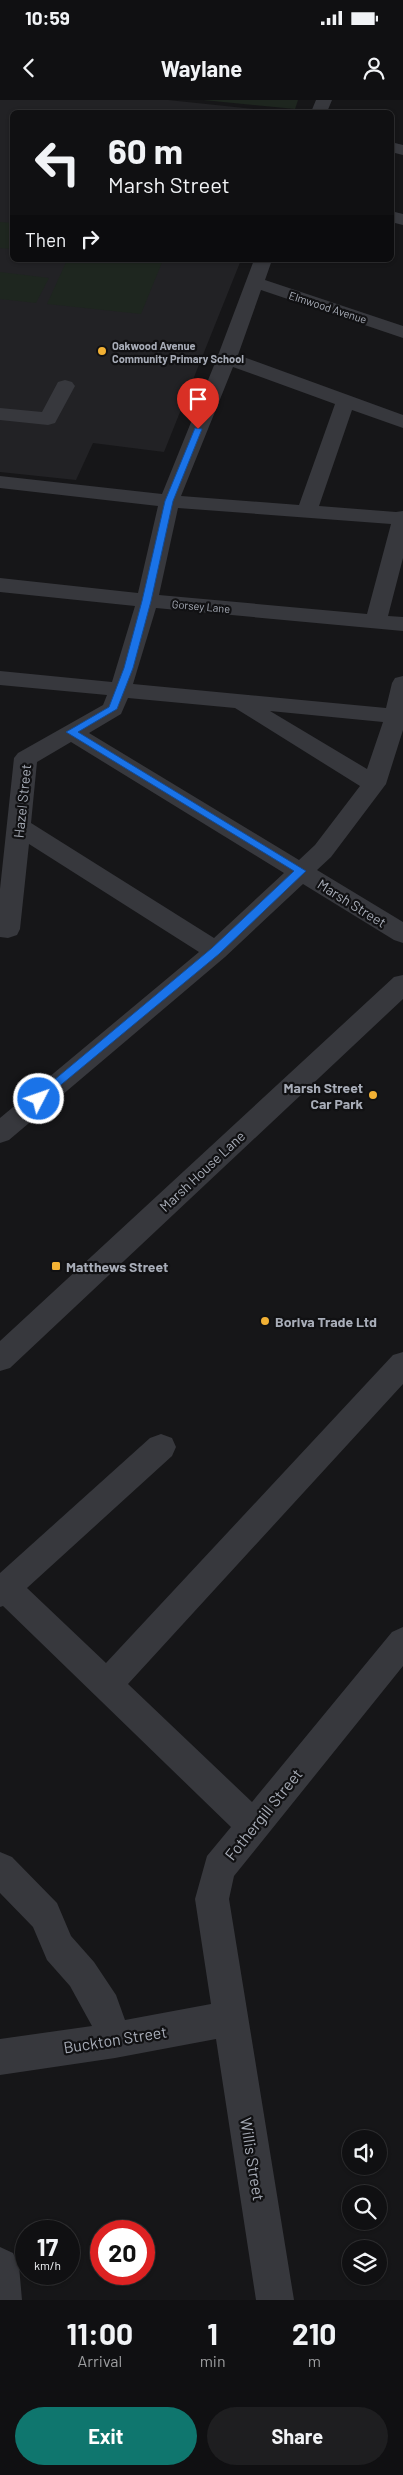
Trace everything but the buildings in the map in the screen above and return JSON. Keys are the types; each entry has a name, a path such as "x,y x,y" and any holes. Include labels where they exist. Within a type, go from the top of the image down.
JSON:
{"street":[{"name":"Hazel Street","path":"0,928 8,929 26,758 113,709 121,690 147,601 169,501 227,358 262,262"},
{"name":"Elmwood Avenue","path":"254,282 403,332"},
{"path":"227,358 403,422"},
{"path":"0,414 48,419 65,386"},
{"path":"307,511 345,402"},
{"path":"0,482 169,501 402,518 376,622"},
{"name":"Gorsey Lane","path":"0,585 147,601 403,624"},
{"path":"0,678 396,716"},
{"path":"0,1133 216,951 323,851 374,784 396,716 403,683"},
{"path":"239,702 374,784"},
{"name":"Marsh Street","path":"71,732 403,934"},
{"path":"20,827 216,951"},
{"name":"Marsh House Lane","path":"0,1359 403,984"},
{"path":"106,1685 403,1364"},
{"path":"161,1447 3,1591 106,1685 252,1825"},
{"name":"Fothergill Street","path":"230,2018 212,1899 219,1868 252,1825 403,1642"},
{"path":"0,1869 45,1915 59,1948 82,1974 103,2008 114,2040"},
{"name":"Buckton Street","path":"0,2057 114,2040 230,2018"},
{"name":"Willis Street","path":"230,2018 275,2300"},
{"path":"0,2266 2,2300"}],"shaded area":[{"name":"Oakwood Avenue Community Primary School","path":"0,100 168,100 264,110 10,110 10,262 240,262 164,452 93,443 76,480 0,472"},
{"path":"203,100 298,100 295,109"},
{"path":"0,222 10,223 10,249 0,248"},
{"path":"66,262 162,262 141,314 47,304"},
{"path":"0,272 49,278 36,303 0,299"}],"place":[{"name":"Oakwood Avenue Community Primary School","path":"102,351"},
{"name":"Marsh Street Car Park","path":"373,1095"},
{"name":"Matthews Street","path":"56,1266"},
{"name":"Boriva Trade Ltd","path":"265,1321"}],"route":[{"path":"39,1099 216,951 300,871 71,732 113,709 121,690 147,601 169,501 198,429"}]}
